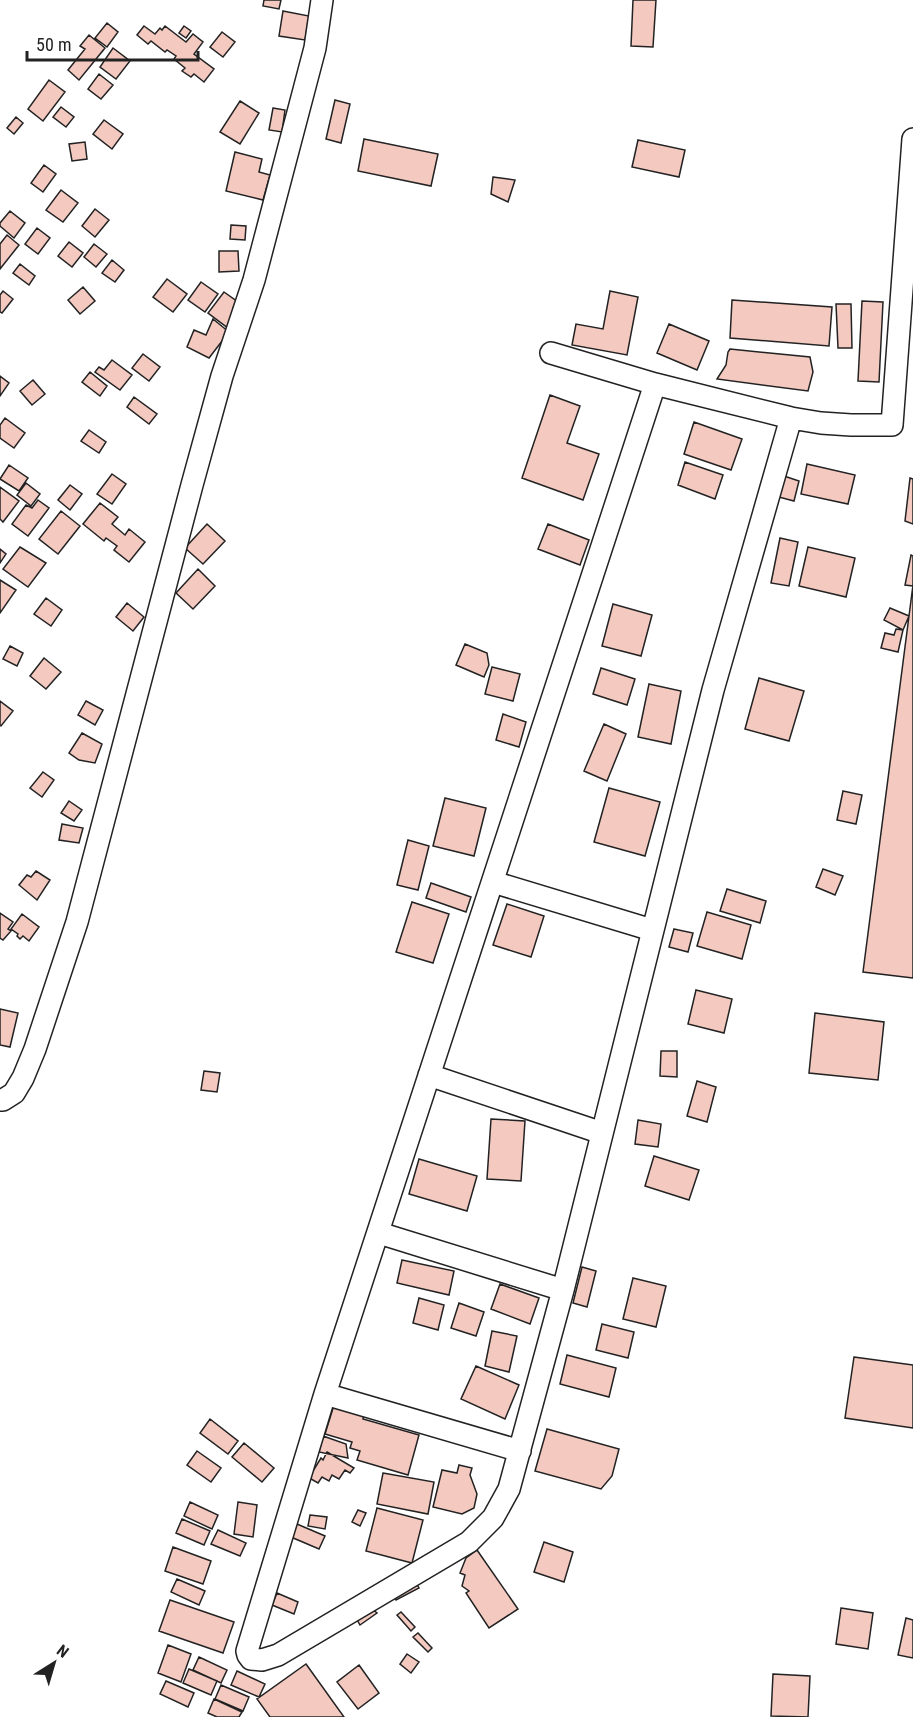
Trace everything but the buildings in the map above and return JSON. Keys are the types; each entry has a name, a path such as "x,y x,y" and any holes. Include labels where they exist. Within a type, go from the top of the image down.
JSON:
{"street":[{"path":"0,1100 14,1093 23,1078 35,1049 77,922 222,376 254,280 315,48 322,0"},
{"path":"551,353 656,384 791,418 841,425 891,425 913,139"},
{"path":"656,384 326,1394 247,1651 251,1659 262,1660 278,1655 470,1542 493,1518 509,1490 563,1290 713,690 791,418"},
{"path":"493,882 652,930"},
{"path":"429,1075 602,1133"},
{"path":"379,1233 563,1290"},
{"path":"326,1394 520,1450"}]}
